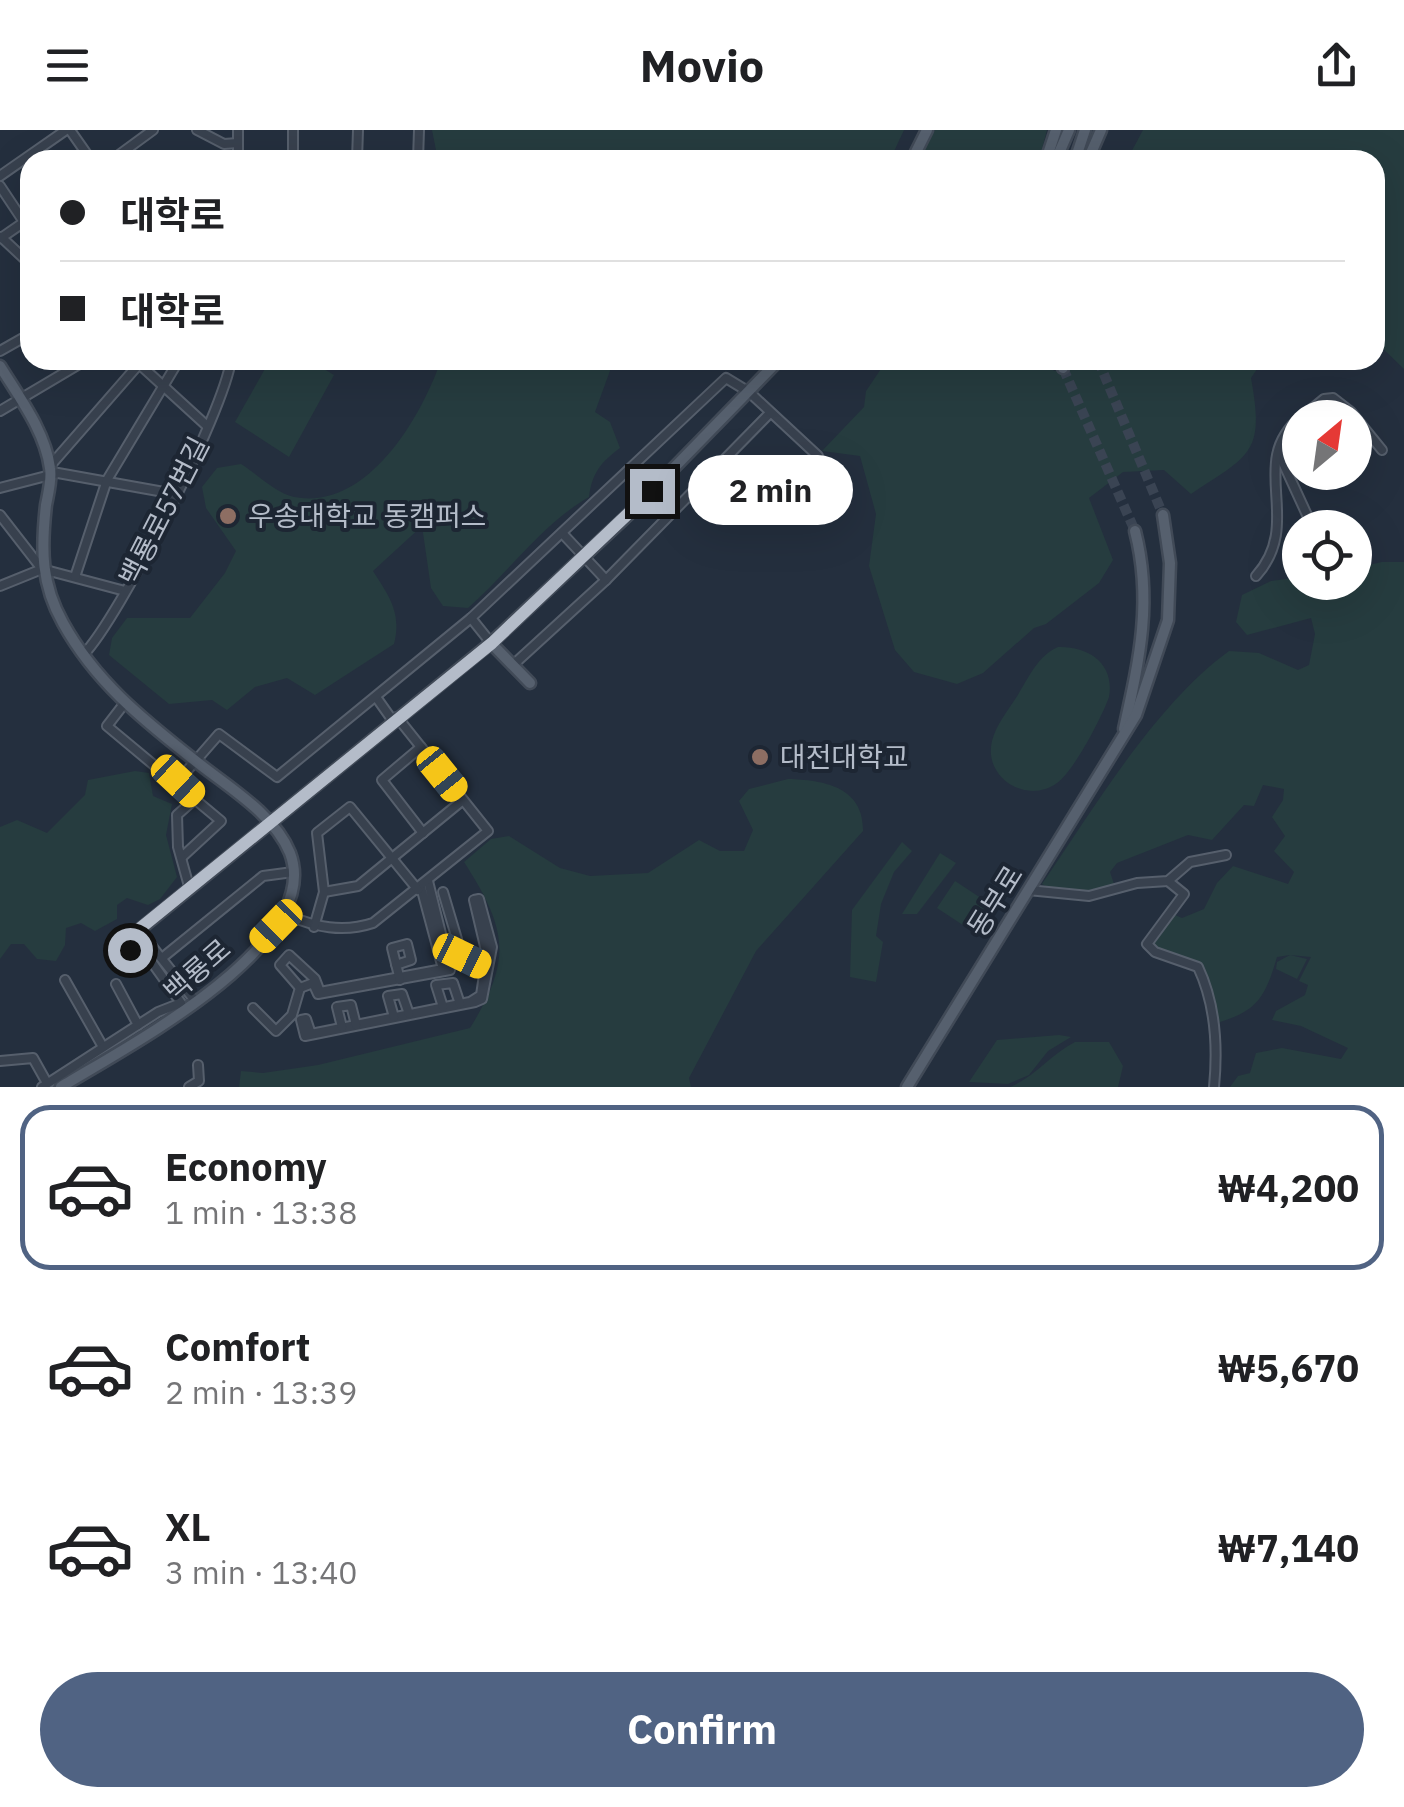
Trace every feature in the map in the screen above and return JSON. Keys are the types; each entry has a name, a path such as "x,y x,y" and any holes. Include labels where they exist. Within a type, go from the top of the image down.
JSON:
{"main road":[{"path":"0,366 40,433 51,470 42,569 50,597 82,655 124,704 268,820 291,855 293,898 287,915"},
{"path":"140,931 268,820 492,643 770,370"},
{"path":"1122,740 1148,685 1168,620 1170,563 1162,515"},
{"path":"1122,740 1144,629 1144,584 1134,531"},
{"path":"492,643 530,683"},
{"name":"동부로","path":"907,1087 1122,740"},
{"name":"백룡로","path":"61,1087 164,1028 287,915"}],"street":[{"path":"38,150 68,130 83,150"},
{"path":"127,150 153,130"},
{"path":"197,130 224,144 238,144"},
{"path":"238,130 238,150"},
{"path":"0,186 20,211"},
{"path":"0,238 20,255"},
{"path":"0,411 69,370"},
{"path":"51,470 131,370"},
{"path":"146,370 207,426"},
{"path":"74,578 107,480 172,370"},
{"name":"백룡로57번길","path":"82,655 125,591 175,494 228,370"},
{"path":"178,781 224,734 277,777 470,618 726,378 749,392 818,456"},
{"path":"512,665 606,580 770,413"},
{"path":"1372,437 1382,450"},
{"path":"1256,576 1272,558 1280,529 1274,480 1282,445"},
{"path":"1278,454 1305,510"},
{"path":"0,488 51,470 175,494"},
{"path":"0,514 42,569 125,591"},
{"path":"0,535 11,530"},
{"path":"562,533 606,580"},
{"path":"0,586 42,569"},
{"path":"470,618 492,643"},
{"path":"287,915 314,927 357,929 373,924 488,831 376,697"},
{"path":"124,704 107,726 178,781 221,821 182,857"},
{"path":"421,747 382,780 423,833"},
{"path":"190,890 177,815 196,798"},
{"path":"324,892 358,886 463,800"},
{"path":"300,988 313,983 318,994 444,969 446,962 422,886 393,859 350,807 318,833 324,892 314,927"},
{"path":"1028,890 1089,896 1136,883 1168,881 1190,862 1226,854"},
{"path":"162,958 263,876 294,872"},
{"path":"1168,881 1184,894 1147,944 1155,952 1198,968 1207,986 1216,1037 1214,1087"},
{"path":"443,892 462,956"},
{"path":"486,967 481,995 460,1004 443,1008 409,1014 356,1024 311,1034 306,1019 301,1020 306,1036 482,999 492,947 478,898 474,900 488,955 486,967"},
{"path":"133,957 132,942 140,931 196,1002"},
{"path":"0,1061 34,1058 44,1085 180,1003 146,954 116,960 118,965"},
{"path":"300,988 280,965 289,954 315,980 320,992 399,979"},
{"path":"446,962 462,956 486,967"},
{"path":"396,964 399,979"},
{"path":"65,980 103,1048"},
{"path":"443,1008 436,985 453,983 460,1004"},
{"path":"116,984 138,1025"},
{"path":"253,1008 276,1031 292,1015 300,988"},
{"path":"394,1017 388,996 402,994 409,1014"},
{"path":"342,1027 337,1007 351,1005 356,1024"},
{"path":"190,1087 198,1081 198,1064"},
{"path":"82,1074 88,1087"}],"green space":[{"path":"432,130 904,130 895,150 436,150"},
{"path":"935,130 1047,130 1042,150 924,150"},
{"path":"1143,130 1404,130 1404,369 1385,351 1385,150 1132,150"},
{"path":"264,370 326,370 334,375 289,457 235,422"},
{"path":"437,370 610,370 595,412 610,422 620,448 598,469 589,497 541,534 468,608 443,606 431,588 422,526 373,571 395,614 394,644 315,695 287,678 255,687 227,710 212,700 169,704 109,655 112,638 127,618 190,618 225,573 236,551 206,508 202,487 217,468 241,464 294,497 320,498 345,490 387,456 405,433"},
{"path":"880,370 1256,370 1251,378 1256,423 1254,438 1240,460 1191,494 1164,470 1123,472 1089,498 1113,560 1099,583 1046,624 1034,628 983,673 957,684 914,672 895,650 869,566 876,514 860,456 822,451 864,407 866,391"},
{"path":"1404,562 1404,1087 1230,1087 1238,1076 1250,1073 1256,1053 1282,1048 1341,1059 1348,1048 1301,1026 1272,1020 1276,1011 1305,995 1308,985 1299,981 1311,957 1277,957 1258,1001 1242,1013 1217,1023 1212,987 1201,966 1152,947 1175,915 1182,918 1204,909 1217,883 1233,866 1288,884 1294,872 1274,851 1285,836 1272,817 1283,800 1284,789 1263,785 1254,806 1244,805 1212,840 1188,835 1117,863 1110,872 1114,884 1068,891 1042,884 1151,728 1202,673 1229,651 1259,653 1298,670 1309,665 1315,634 1311,618 1247,635 1236,622 1242,595 1282,579 1282,600 1372,600 1372,564"},
{"path":"1058,647 1080,650 1097,659 1108,675 1109,697 1087,743 1064,777 1045,789 1021,789 1010,784 994,766 992,741 1035,667"},
{"path":"135,771 149,773 153,796 172,804 166,835 177,877 160,899 148,905 127,898 117,905 117,919 95,931 81,923 66,928 65,945 56,961 37,959 24,944 11,944 0,959 0,827 17,820 47,833 85,795 88,780"},
{"path":"788,779 828,784 849,795 862,816 863,831 756,951 689,1078 691,1087 239,1087 241,1071 263,1073 318,1065 470,1028 493,982 499,944 489,906 464,862 491,839 509,836 560,868 590,876 648,873 699,840 720,851 744,851 753,830 739,801 749,789"},
{"path":"902,842 912,851 894,872 881,904 876,936 883,942 876,982 850,977 852,910"},
{"path":"940,853 956,863 917,914 902,914"},
{"path":"955,881 993,906 975,933 937,908"},
{"path":"1290,955 1307,959 1297,979 1276,969 1277,962"},
{"path":"1071,1037 1048,1051 1029,1075 1008,1084 969,1082 997,1040"},
{"path":"1075,1042 1109,1042 1123,1066 1118,1087 1010,1087 1028,1077"}],"tunnel":[{"path":"1064,370 1135,531"},
{"path":"1102,370 1163,515"}],"place":[{"name":"우송대학교 동캠퍼스","path":"228,516"},
{"name":"대전대학교","path":"760,757"}],"route":[{"path":"130,950 141,932 138,930 190,890 268,820 492,643 652,491"}]}
